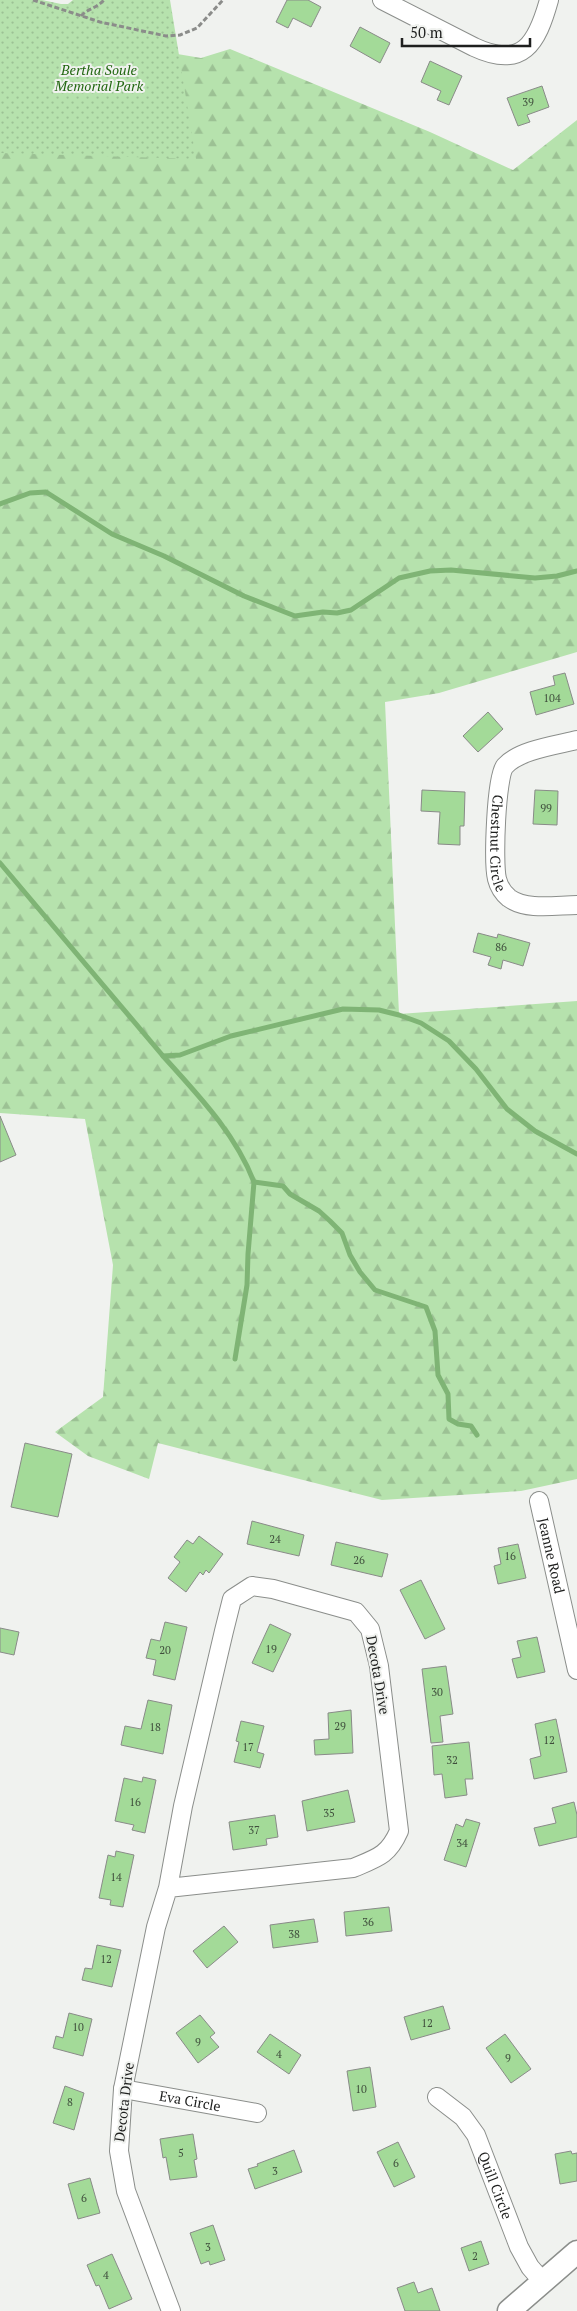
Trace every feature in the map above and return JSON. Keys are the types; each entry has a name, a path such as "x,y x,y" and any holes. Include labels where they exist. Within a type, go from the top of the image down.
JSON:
{"main road":[{"path":"518,2308 543,2282 577,2252"}],"street":[{"path":"382,0 484,52 504,55 521,51 535,39 549,0"},
{"name":"Chestnut Circle","path":"577,740 520,756 506,764 502,770 498,786 495,864 499,886 508,898 530,905 577,905"},
{"name":"Jeanne Road","path":"539,1501 570,1607 577,1670"},
{"name":"Decota Drive","path":"168,1888 353,1868 377,1858 392,1848 399,1831 379,1666 370,1629 356,1612 273,1589 252,1586 232,1599 183,1806 168,1888 156,1927 123,2090 118,2152 126,2191 171,2311"},
{"name":"Eva Circle","path":"123,2090 257,2113"},
{"name":"Quill Circle","path":"437,2097 463,2117 476,2135 519,2246 530,2267 543,2282"}],"path":[{"path":"33,0 81,16 160,35 180,35 197,28 223,0"},
{"path":"81,16 84,12 98,7 104,0"}],"green space":[{"name":"Bertha Soule Memorial Park","path":"0,0 42,0 68,4 73,0 170,0 196,159 0,153"},
{"path":"0,24 201,58 230,49 430,132 513,170 577,120 577,652 439,693 385,702 399,1014 577,1001 577,1479 521,1491 382,1500 158,1443 149,1479 88,1456 55,1432 103,1397 113,1265 85,1119 0,1113"}],"building":[{"path":"287,0 308,0 321,7 311,27 293,18 288,28 276,22"},
{"path":"360,27 390,43 380,63 350,46"},
{"path":"430,61 462,76 449,105 437,100 441,91 421,82"},
{"path":"542,86 549,107 527,115 530,122 518,126 507,98"},
{"path":"565,673 574,704 536,715 530,692 555,685 553,676"},
{"path":"488,712 503,729 478,752 463,736"},
{"path":"422,790 465,792 464,826 460,826 460,845 438,844 440,812 421,811"},
{"path":"535,790 558,791 557,825 533,824"},
{"path":"478,933 497,938 498,934 530,943 523,966 503,960 501,969 488,965 491,957 473,952"},
{"path":"0,1116 16,1155 0,1162"},
{"path":"25,1443 72,1454 58,1517 11,1507"},
{"path":"252,1521 304,1535 299,1556 247,1544"},
{"path":"199,1536 223,1554 209,1573 206,1570 203,1575 200,1572 186,1592 168,1578 180,1562 174,1557 187,1540 193,1544"},
{"path":"336,1542 388,1554 382,1577 331,1565"},
{"path":"518,1544 526,1578 498,1584 494,1566 501,1564 498,1548"},
{"path":"421,1580 445,1629 425,1639 400,1590"},
{"path":"165,1622 187,1627 175,1680 153,1675 156,1660 146,1658 151,1639 160,1641"},
{"path":"270,1624 291,1634 273,1672 252,1663"},
{"path":"0,1628 19,1632 14,1655 0,1652"},
{"path":"537,1637 545,1672 517,1678 512,1659 521,1657 517,1641"},
{"path":"446,1666 453,1714 440,1716 443,1742 431,1743 422,1669"},
{"path":"148,1700 172,1705 163,1754 121,1745 125,1726 141,1729"},
{"path":"351,1710 353,1753 315,1755 314,1740 329,1739 328,1713"},
{"path":"556,1719 567,1772 534,1779 530,1759 541,1756 535,1724"},
{"path":"241,1721 264,1726 257,1752 264,1754 260,1768 234,1762 239,1742 236,1741"},
{"path":"469,1742 473,1779 465,1779 467,1795 445,1798 442,1774 434,1775 432,1746"},
{"path":"143,1777 156,1780 145,1833 132,1830 134,1825 115,1821 124,1778 142,1782"},
{"path":"348,1790 355,1822 307,1831 302,1801"},
{"path":"574,1802 577,1815 577,1837 539,1846 534,1828 556,1823 552,1808"},
{"path":"275,1815 278,1837 266,1839 267,1845 233,1850 229,1822"},
{"path":"466,1819 480,1823 466,1867 444,1860 456,1824 463,1827"},
{"path":"116,1851 134,1855 123,1907 110,1905 111,1900 99,1898 108,1855 115,1857"},
{"path":"389,1907 392,1931 346,1936 344,1912"},
{"path":"314,1919 318,1942 273,1948 270,1925"},
{"path":"224,1926 238,1942 207,1968 193,1951"},
{"path":"97,1945 121,1950 112,1987 82,1980 85,1968 92,1969"},
{"path":"443,2006 450,2029 411,2040 404,2017"},
{"path":"69,2013 92,2019 83,2056 53,2048 56,2036 63,2038"},
{"path":"200,2015 215,2033 210,2037 219,2047 198,2063 176,2033"},
{"path":"270,2034 301,2055 289,2074 257,2052"},
{"path":"505,2034 531,2069 511,2083 486,2048"},
{"path":"370,2067 376,2107 353,2111 347,2071"},
{"path":"65,2086 84,2093 74,2130 53,2123"},
{"path":"193,2134 197,2159 194,2160 197,2177 170,2180 166,2157 163,2158 160,2139"},
{"path":"398,2142 415,2177 394,2187 377,2152"},
{"path":"294,2150 302,2172 255,2189 248,2169"},
{"path":"571,2151 572,2154 577,2153 577,2181 560,2184 555,2154"},
{"path":"90,2178 100,2213 78,2219 68,2184"},
{"path":"213,2225 225,2260 210,2265 209,2261 201,2264 190,2233"},
{"path":"481,2241 489,2264 469,2271 461,2248"},
{"path":"112,2254 132,2299 109,2309 99,2285 96,2286 87,2265"},
{"path":"414,2282 418,2293 432,2288 440,2311 405,2311 397,2288"}],"waterway":[{"path":"0,504 30,493 46,492 112,534 164,556 244,596 295,616 351,610 399,578 430,571 451,570 535,578 557,576 577,571"},
{"path":"0,863 163,1056 180,1055 231,1036 343,1009 379,1010 421,1023 449,1041 476,1069 507,1109 535,1131 577,1154"},
{"path":"163,1056 202,1100 226,1131 237,1147 254,1182 283,1186 290,1194 319,1211 342,1233 350,1255 360,1272 375,1290 426,1307 435,1331 438,1375 448,1394 449,1419 458,1424 471,1426 477,1435"},
{"path":"235,1359 247,1285 254,1182"}]}
